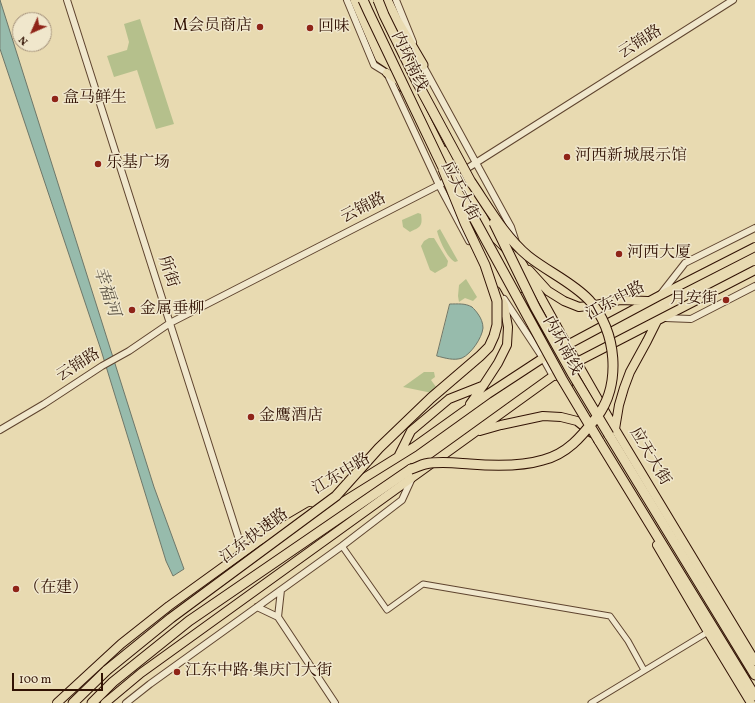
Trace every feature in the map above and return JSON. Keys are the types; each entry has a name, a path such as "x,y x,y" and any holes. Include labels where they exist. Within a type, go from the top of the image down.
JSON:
{"highway":[{"path":"356,0 380,58 402,73"},
{"name":"内环南线","path":"363,0 443,169 474,220 562,378 755,696"},
{"name":"内环南线","path":"378,0 417,82 501,237 535,306 573,375 755,675"},
{"path":"387,0 396,19 423,65"},
{"name":"江东快速路","path":"73,703 108,670 171,618 336,496 379,448 445,385 489,347 497,325 497,301 485,266 465,223 443,169"},
{"name":"江东快速路","path":"92,703 113,682 189,621 425,464 448,462 505,465 542,461 554,456 577,441 602,411 609,394 613,373 610,337 601,316 590,301 576,288 528,256 508,235 469,179"}],"main road":[{"name":"应天大街","path":"369,0 402,73 563,370 595,436 708,632 751,703"},
{"name":"应天大街","path":"372,0 378,16 457,174 493,236 523,265 615,429 755,660"},
{"path":"387,73 399,81 457,174"},
{"name":"江东中路","path":"56,703 121,644 169,606 259,540 350,488 553,352 755,247"},
{"path":"523,265 548,290 564,301 579,307 620,300 649,301"},
{"path":"465,410 498,363 507,345 508,327 504,305 484,269"},
{"path":"105,703 141,674 412,474 474,434 553,376 577,362 755,270"},
{"path":"615,429 619,405 630,372 660,319"},
{"path":"398,457 411,430 449,399 483,386"},
{"path":"474,434 501,425 542,416 549,416 577,421 595,436"}],"street":[{"name":"所街","path":"68,0 244,552"},
{"name":"应天大街","path":"347,0 374,65 387,73 439,185 484,269 543,358 553,376"},
{"name":"应天大街","path":"396,0 423,65 512,227 523,265"},
{"name":"云锦路","path":"0,430 44,404 102,366 129,351 170,323 439,185 477,163 733,0"},
{"name":"江东中路","path":"659,296 685,263 755,228"},
{"path":"660,319 691,319 755,286"},
{"path":"553,376 568,383"},
{"path":"126,703 150,684 342,546 402,500 412,474"},
{"path":"342,546 386,610 424,584 610,616 628,641 644,670"},
{"path":"278,617 281,590"},
{"path":"257,607 278,617 335,703"},
{"path":"591,703 708,632"}],"green space":[{"path":"140,19 174,124 156,129 137,70 114,77 107,56 127,50 129,42 124,24"},
{"path":"418,213 421,214 422,222 418,228 410,232 403,227 402,220"},
{"path":"440,229 458,261 455,262 449,257 437,231"},
{"path":"429,238 434,238 448,261 447,266 435,273 430,270 421,246 424,241"},
{"path":"466,279 477,297 473,301 465,298 459,302 459,285"},
{"path":"424,372 434,372 435,377 431,380 439,391 437,394 403,387"}],"shaded area":[{"path":"0,0 12,38 12,52 16,52 154,487 184,569 173,576 166,561 101,350 0,49"},
{"path":"450,304 464,304 472,307 483,324 481,336 476,345 469,353 459,359 450,359 437,356"}],"place":[{"name":"M会员商店","path":"260,27"},
{"name":"回味","path":"310,28"},
{"name":"盒马鲜生","path":"55,99"},
{"name":"河西新城展示馆","path":"567,157"},
{"name":"乐基广场","path":"98,164"},
{"name":"河西大厦","path":"619,254"},
{"name":"月安街","path":"726,300"},
{"name":"金属垂柳","path":"132,310"},
{"name":"金鹰酒店","path":"251,417"},
{"name":"（在建）","path":"16,589"},
{"name":"江东中路·集庆门大街","path":"177,672"}],"water label":[{"name":"幸福河","path":"105,292"}]}
